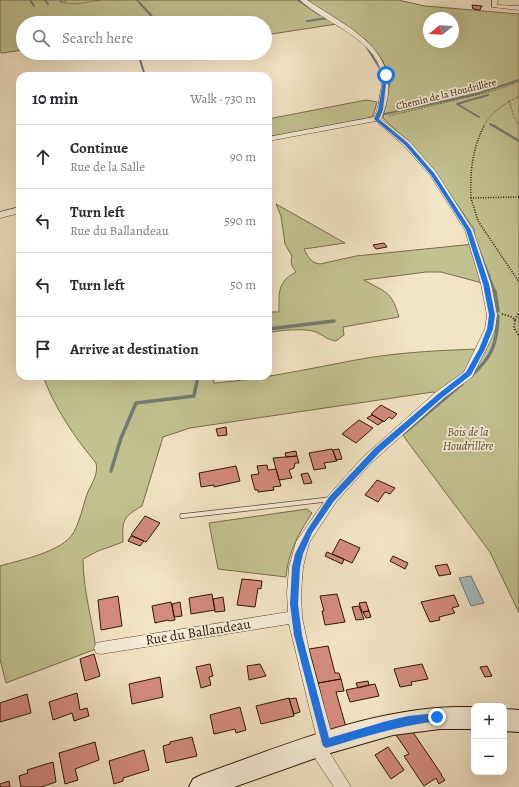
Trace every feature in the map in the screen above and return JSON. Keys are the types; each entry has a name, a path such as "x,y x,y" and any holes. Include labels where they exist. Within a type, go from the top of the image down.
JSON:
{"street":[{"path":"303,0 362,40 369,46 380,62 386,75 386,80 381,110 376,119"},
{"path":"494,3 519,8"},
{"path":"272,138 376,119 407,144 433,174 469,230 486,284 492,312 490,329 468,374 440,395 377,450 332,499 309,532 299,554 296,567 294,593 295,617 322,744 343,787"},
{"path":"0,215 16,211"},
{"name":"Rue du Ballandeau","path":"101,648 295,617"},
{"path":"201,787 322,744 408,721 437,717 471,718"},
{"path":"507,720 519,721"}],"lane":[{"path":"183,516 332,499"}],"path":[{"path":"66,0 64,3 71,4 101,0"},
{"name":"Chemin de la Houdrillère","path":"376,119 493,91 519,82"},
{"path":"519,96 509,100 486,120 479,133 472,157 470,181 471,198 478,221 519,282"},
{"path":"509,100 513,114 519,126"},
{"path":"471,198 519,197"},
{"path":"492,312 504,314 515,320"},
{"path":"519,312 515,320 514,328 519,336"}],"green space":[{"path":"0,0 299,0 337,24 272,34 272,16 16,16 16,51 0,52"},
{"name":"Bois de la Houdrillère","path":"305,0 398,0 425,6 519,14 519,613 490,552 400,430 440,395 433,392 190,428 163,437 142,506 127,516 125,520 123,542 98,551 83,559 86,593 96,649 6,683 0,659 0,566 51,550 61,545 68,539 76,528 97,467 96,463 80,443 59,411 45,380 214,380 214,383 241,380 272,380 272,376 367,358 424,352 482,349 490,329 486,284 441,272 426,272 364,280 387,293 394,302 399,317 343,327 344,335 336,341 316,332 306,330 285,330 272,332 272,312 279,312 280,289 285,280 296,272 291,261 292,256 285,244 281,216 276,204 345,243 304,249 310,259 320,264 356,256 474,244 474,229 436,174 414,147 383,118 390,82 383,61 366,40"},
{"path":"366,100 377,102 373,116 368,118 272,136 272,118"},
{"path":"307,509 312,513 295,543 289,559 286,577 218,569 209,523"}],"water":[{"path":"471,576 484,603 471,606 459,578"}],"building":[{"path":"472,5 482,7 480,10 473,9"},
{"path":"384,243 387,247 376,249 373,245"},
{"path":"381,405 397,414 392,419 389,417 384,422 371,414"},
{"path":"372,415 383,421 378,425 367,418"},
{"path":"359,420 373,428 356,443 342,434"},
{"path":"226,427 227,435 218,436 216,429"},
{"path":"332,449 337,461 324,463 326,468 314,470 309,453"},
{"path":"339,449 342,459 336,460 333,450"},
{"path":"296,451 297,456 286,457 285,453"},
{"path":"297,456 299,463 295,463 294,468 289,470 292,478 279,480 273,458"},
{"path":"267,465 268,470 276,469 281,486 273,487 274,490 258,492 258,490 255,490 251,475 259,474 257,466"},
{"path":"236,466 240,481 214,487 214,485 201,487 199,473"},
{"path":"308,473 312,483 304,484 301,474"},
{"path":"377,480 395,488 390,494 385,492 378,502 365,495"},
{"path":"145,516 160,523 146,542 131,535"},
{"path":"131,536 144,541 140,546 128,541"},
{"path":"340,539 360,548 352,563 332,554"},
{"path":"327,552 344,559 342,564 325,556"},
{"path":"393,556 408,563 405,569 390,561"},
{"path":"447,564 451,574 439,576 435,566"},
{"path":"242,579 262,581 261,589 258,588 255,607 237,605"},
{"path":"212,594 215,610 191,614 189,598"},
{"path":"337,594 345,622 325,625 322,611 324,611 320,596"},
{"path":"454,595 459,606 452,608 455,613 439,617 440,620 430,622 421,602"},
{"path":"118,596 122,626 101,630 98,600"},
{"path":"223,597 225,611 215,612 213,599"},
{"path":"171,602 175,620 155,623 152,606"},
{"path":"180,602 182,616 174,617 172,604"},
{"path":"366,602 369,611 362,612 359,603"},
{"path":"359,606 364,619 356,620 352,607"},
{"path":"369,611 371,617 366,618 363,612"},
{"path":"328,646 335,673 339,673 341,679 318,683 309,649"},
{"path":"94,654 100,676 85,681 80,659"},
{"path":"210,664 213,676 209,677 211,685 201,688 196,667"},
{"path":"260,664 266,676 249,680 247,666"},
{"path":"422,664 428,679 411,682 412,685 400,687 394,669"},
{"path":"487,666 492,676 485,677 480,667"},
{"path":"160,677 163,697 132,704 129,684"},
{"path":"341,679 344,691 336,692 346,727 330,730 318,683"},
{"path":"368,681 369,685 358,688 356,683"},
{"path":"375,684 379,696 350,702 346,690"},
{"path":"77,693 80,710 87,708 89,716 74,721 72,713 53,720 49,702"},
{"path":"27,694 31,713 0,722 0,703"},
{"path":"289,698 294,716 261,724 256,706"},
{"path":"296,698 300,712 294,714 289,699"},
{"path":"240,707 246,730 236,733 235,729 214,734 210,715"},
{"path":"410,728 445,780 439,784 436,778 424,786 404,756 409,754 396,735"},
{"path":"192,737 197,756 166,763 163,746 170,744 170,742"},
{"path":"95,742 99,760 75,769 78,780 65,784 59,753"},
{"path":"388,747 404,770 391,779 375,755"},
{"path":"144,750 149,770 123,778 123,781 114,784 109,761"},
{"path":"53,762 56,782 41,787 21,787 19,776 28,773 27,770"},
{"path":"9,781 10,787 0,787 0,784"}],"waterway":[{"path":"30,0 34,6"},
{"path":"45,0 48,4"},
{"path":"137,0 152,16"},
{"path":"298,0 320,15"},
{"path":"307,21 328,18 326,17"},
{"path":"366,46 379,67"},
{"path":"140,60 144,72"},
{"path":"385,114 476,94 519,80"},
{"path":"479,117 457,104 488,95"},
{"path":"490,124 494,126"},
{"path":"494,126 519,141"},
{"path":"476,242 495,292"},
{"path":"495,291 498,311"},
{"path":"471,376 489,356 495,342 498,316"},
{"path":"272,329 334,321"},
{"path":"111,471 121,438 136,403 194,396 197,380"},
{"path":"404,433 462,384"}],"route":[{"path":"386,75 381,110 376,119 407,144 433,174 469,230 486,284 492,315 490,329 482,349 468,374 440,395 377,450 346,481 318,518 309,532 299,554 296,567 294,593 295,617 298,635 326,743 387,725 422,718 437,717"}]}
